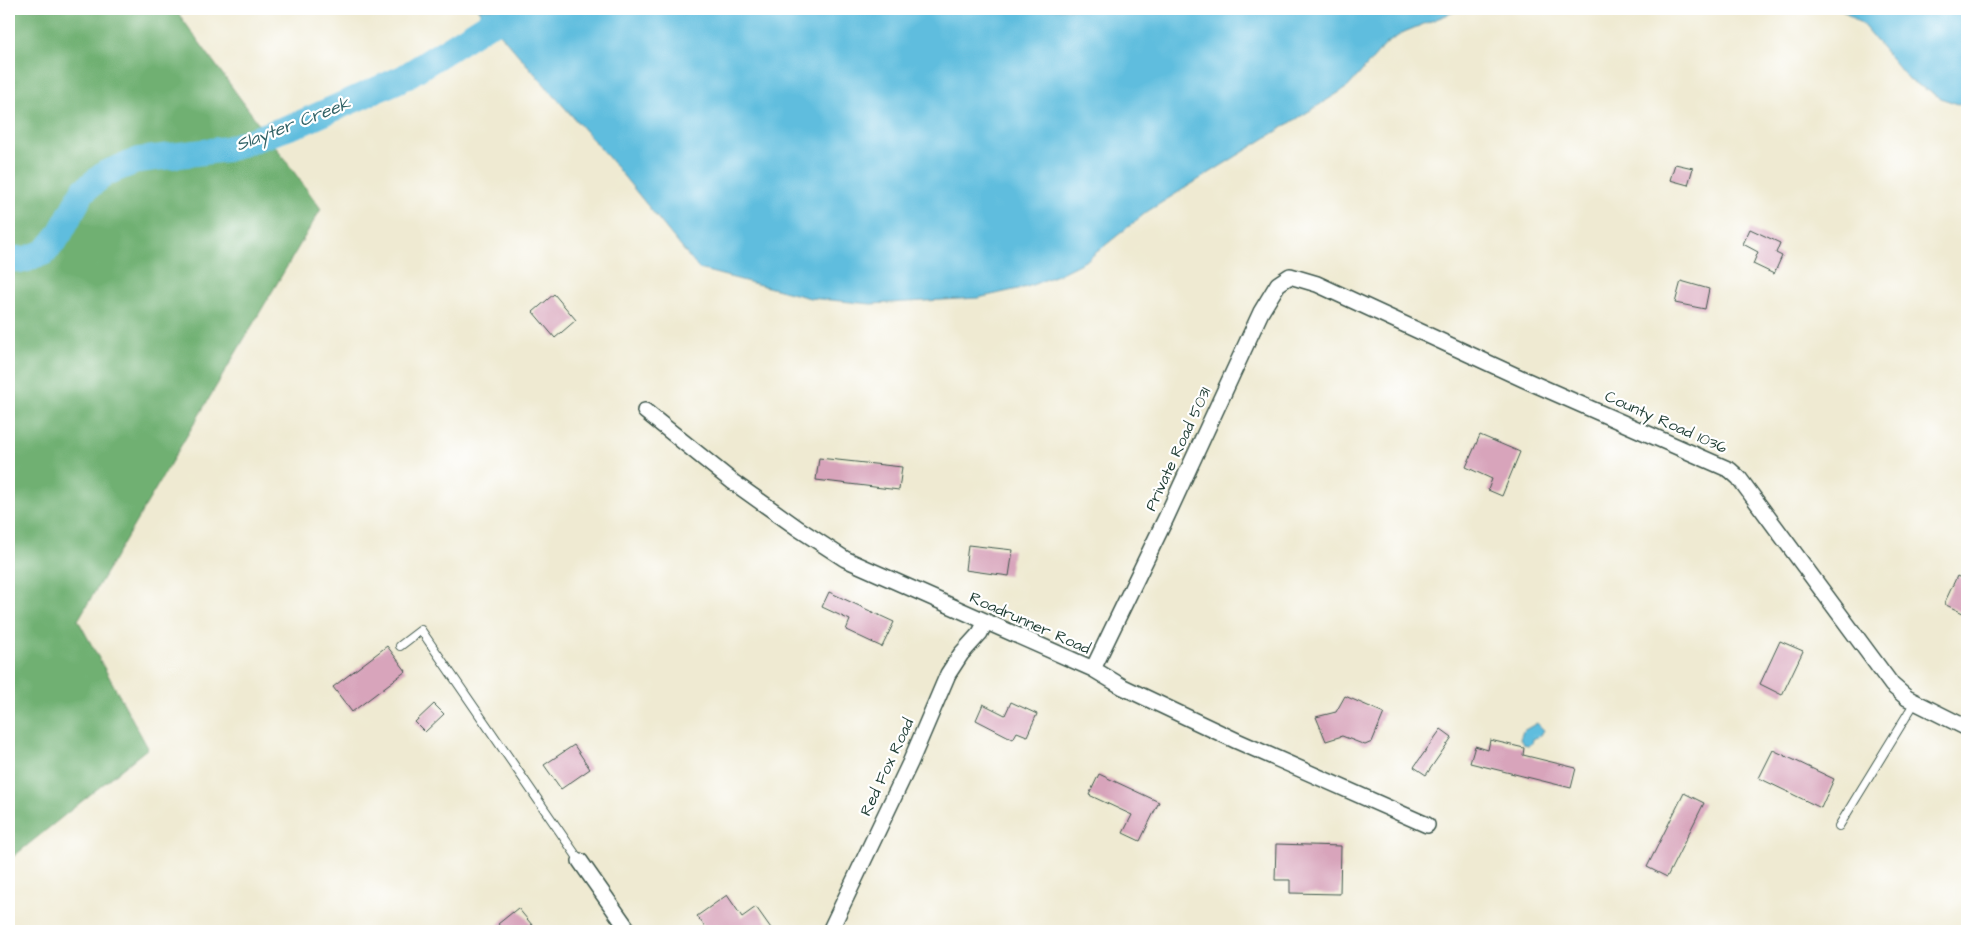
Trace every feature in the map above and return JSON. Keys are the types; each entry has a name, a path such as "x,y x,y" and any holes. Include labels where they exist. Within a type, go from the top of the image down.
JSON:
{"street":[{"name":"Private Road 5031","path":"1092,669 1271,293 1285,278 1290,276 1317,284"},
{"name":"County Road 1036","path":"1317,284 1523,379 1730,470 1739,478 1892,684 1915,702 1967,728"},
{"name":"Roadrunner Road","path":"645,411 741,487 799,529 845,558 985,623 1092,669 1123,687 1237,741 1427,825"},
{"name":"Red Fox Road","path":"830,931 910,763 948,674 961,654 980,633 985,623"},
{"path":"580,861 629,931"}],"lane":[{"path":"400,646 421,630 580,861"},
{"path":"1839,826 1915,702"}],"green space":[{"path":"9,9 175,9 321,209 78,620 148,748 9,860"}],"water":[{"path":"478,9 1461,9 1404,32 1386,44 1348,87 1148,211 1087,260 1057,275 1027,287 978,298 871,304 810,298 699,269 609,158"},
{"path":"1841,9 1967,9 1967,107 1943,99 1909,80 1862,24"},
{"path":"1537,723 1544,730 1541,735 1533,739 1532,743 1528,745 1523,744 1520,739 1523,731"}],"building":[{"path":"1675,164 1693,168 1688,185 1670,180"},
{"path":"1750,229 1780,243 1776,253 1782,256 1774,274 1753,264 1758,252 1743,244"},
{"path":"1681,281 1709,289 1705,309 1675,303"},
{"path":"554,294 576,320 555,338 533,312"},
{"path":"1480,435 1520,452 1502,496 1488,490 1492,479 1466,467"},
{"path":"819,458 902,467 899,490 816,480"},
{"path":"968,545 1013,550 1009,576 965,570"},
{"path":"1957,576 1967,581 1967,615 1944,604"},
{"path":"829,592 894,622 882,647 846,630 850,620 822,607"},
{"path":"1780,641 1803,651 1782,695 1760,684"},
{"path":"387,646 406,671 352,712 333,687"},
{"path":"1345,696 1384,713 1372,742 1365,745 1342,736 1326,741 1316,717 1336,712"},
{"path":"1011,702 1037,714 1027,736 1017,732 1013,739 976,720 983,704 1005,715"},
{"path":"434,704 444,714 425,732 415,722"},
{"path":"1441,729 1452,737 1426,775 1414,767"},
{"path":"1490,740 1524,748 1523,755 1576,768 1571,788 1470,763 1475,746 1488,750"},
{"path":"574,745 590,769 561,789 544,765"},
{"path":"1773,750 1834,779 1821,808 1759,778"},
{"path":"1099,774 1159,802 1140,841 1123,833 1132,815 1089,795"},
{"path":"1684,793 1704,803 1667,877 1647,867"},
{"path":"1276,844 1341,846 1340,894 1290,893 1290,880 1275,880"},
{"path":"727,895 742,917 756,907 773,931 708,931 697,916"},
{"path":"518,908 537,931 504,931 498,924"}],"waterway":[{"name":"Slayter Creek","path":"9,258 24,260 45,252 59,235 83,191 106,173 139,160 227,149 301,123 403,78 490,23 525,18"}]}
